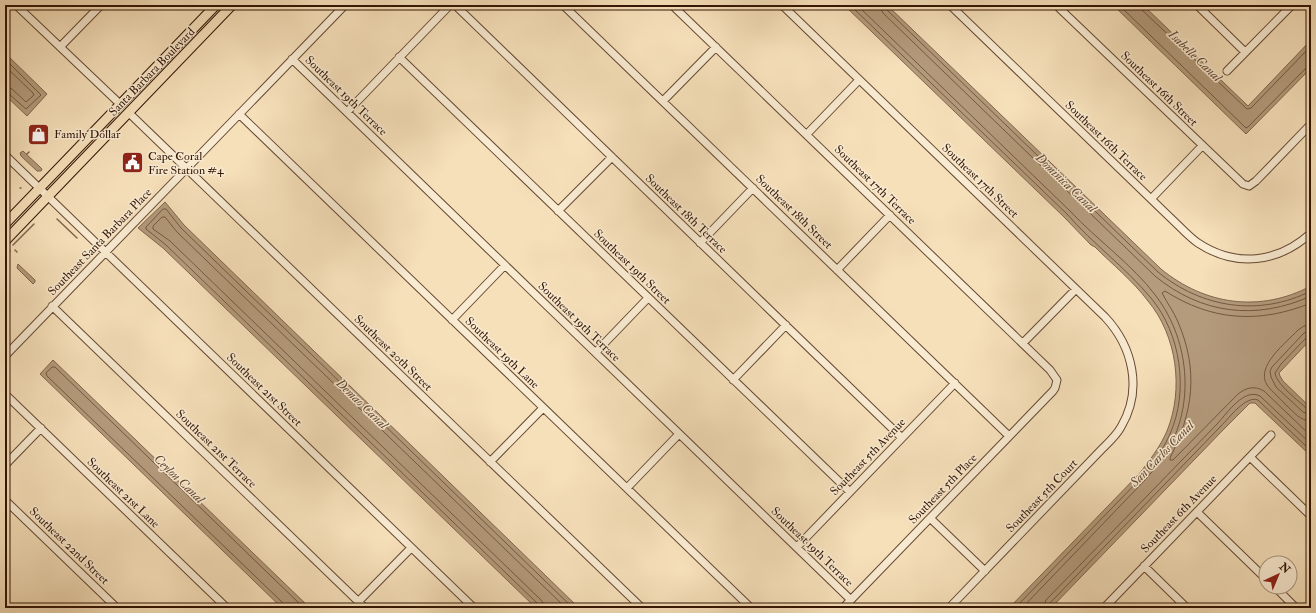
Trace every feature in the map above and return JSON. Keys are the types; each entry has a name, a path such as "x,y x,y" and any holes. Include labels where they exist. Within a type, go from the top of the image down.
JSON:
{"main road":[{"name":"Santa Barbara Boulevard","path":"5,224 216,5"},
{"name":"Santa Barbara Boulevard","path":"5,241 231,6"}],"street":[{"path":"16,5 120,104"},
{"path":"60,47 101,5"},
{"name":"Southeast Santa Barbara Place","path":"5,356 344,5"},
{"path":"346,112 450,5"},
{"name":"Southeast 18th Terrace","path":"454,5 902,438"},
{"name":"Southeast 18th Street","path":"563,5 1009,436"},
{"name":"Southeast 17th Terrace","path":"672,5 1023,343 1054,374 1056,384"},
{"name":"Southeast 17th Street","path":"782,5 1111,323 1123,340 1131,362 1133,375 1132,390"},
{"name":"Southeast 16th Terrace","path":"950,5 1194,240 1210,250 1222,255 1251,259 1265,258 1286,251 1298,245 1311,233"},
{"name":"Southeast 16th Street","path":"1056,5 1243,184 1250,186 1311,124"},
{"path":"1197,5 1245,52"},
{"path":"1227,71 1292,5"},
{"path":"663,101 716,47"},
{"name":"Southeast 19th Street","path":"400,57 850,492"},
{"name":"Southeast 19th Terrace","path":"292,59 851,600"},
{"path":"807,134 859,80"},
{"name":"Southeast 20th Street","path":"129,113 642,608"},
{"name":"Southeast 19th Lane","path":"239,114 751,608"},
{"path":"1151,199 1202,146"},
{"name":"Southeast 21st Street","path":"5,156 474,608"},
{"path":"558,211 612,157"},
{"path":"700,243 753,188"},
{"path":"838,270 890,215"},
{"path":"452,320 505,265"},
{"path":"1023,343 1076,289"},
{"path":"596,352 648,298"},
{"name":"Southeast 21st Terrace","path":"52,306 365,608"},
{"path":"733,380 786,325"},
{"name":"Southeast 5th Avenue","path":"797,547 955,383"},
{"name":"Southeast 5th Place","path":"843,608 1053,391 1056,384"},
{"name":"Southeast 5th Court","path":"949,608 1114,436 1129,409 1132,390"},
{"name":"Southeast 21st Lane","path":"5,394 227,608"},
{"path":"490,462 543,408"},
{"path":"5,465 41,428"},
{"path":"627,488 679,434"},
{"name":"Southeast 6th Avenue","path":"1104,608 1271,435"},
{"path":"1250,457 1311,516"},
{"name":"Southeast 22nd Street","path":"5,500 117,608"},
{"path":"1197,512 1258,571"},
{"path":"930,518 985,571"},
{"path":"358,602 411,548"},
{"path":"1144,566 1187,608"},
{"path":"1282,595 1296,608"}],"water":[{"path":"844,5 887,5 1161,269 1178,281 1196,291 1214,297 1233,301 1253,302 1272,300 1311,286 1311,339 1279,373 1283,381 1311,408 1311,456 1255,403 1250,403 1051,608 1009,608 1139,474 1158,448 1167,431 1175,398 1175,363 1171,346 1166,330 1158,315 1148,301 1123,273 1091,245 1064,217"},
{"name":"Isabelle Canal","path":"1113,5 1143,5 1248,106 1311,40 1311,68 1246,134"},
{"path":"5,53 47,94 27,116 5,95"},
{"path":"23,151 42,169 41,171 37,171 21,156 20,153"},
{"name":"Demao Canal","path":"165,202 184,225 579,608 536,608 163,248 138,228"},
{"path":"18,264 35,280 33,284 17,268"},
{"path":"53,360 310,608 282,608 40,374"}],"waterway":[{"path":"57,219 77,238"},
{"path":"13,245 34,224"}],"place":[{"name":"Family Dollar","path":"39,134"},
{"name":"Cape Coral Fire Station #4","path":"133,163"}],"water label":[{"name":"Dominica Canal","path":"1066,183"},
{"name":"San Carlos Canal","path":"1162,454"},
{"name":"Ceylon Canal","path":"179,479"}]}
